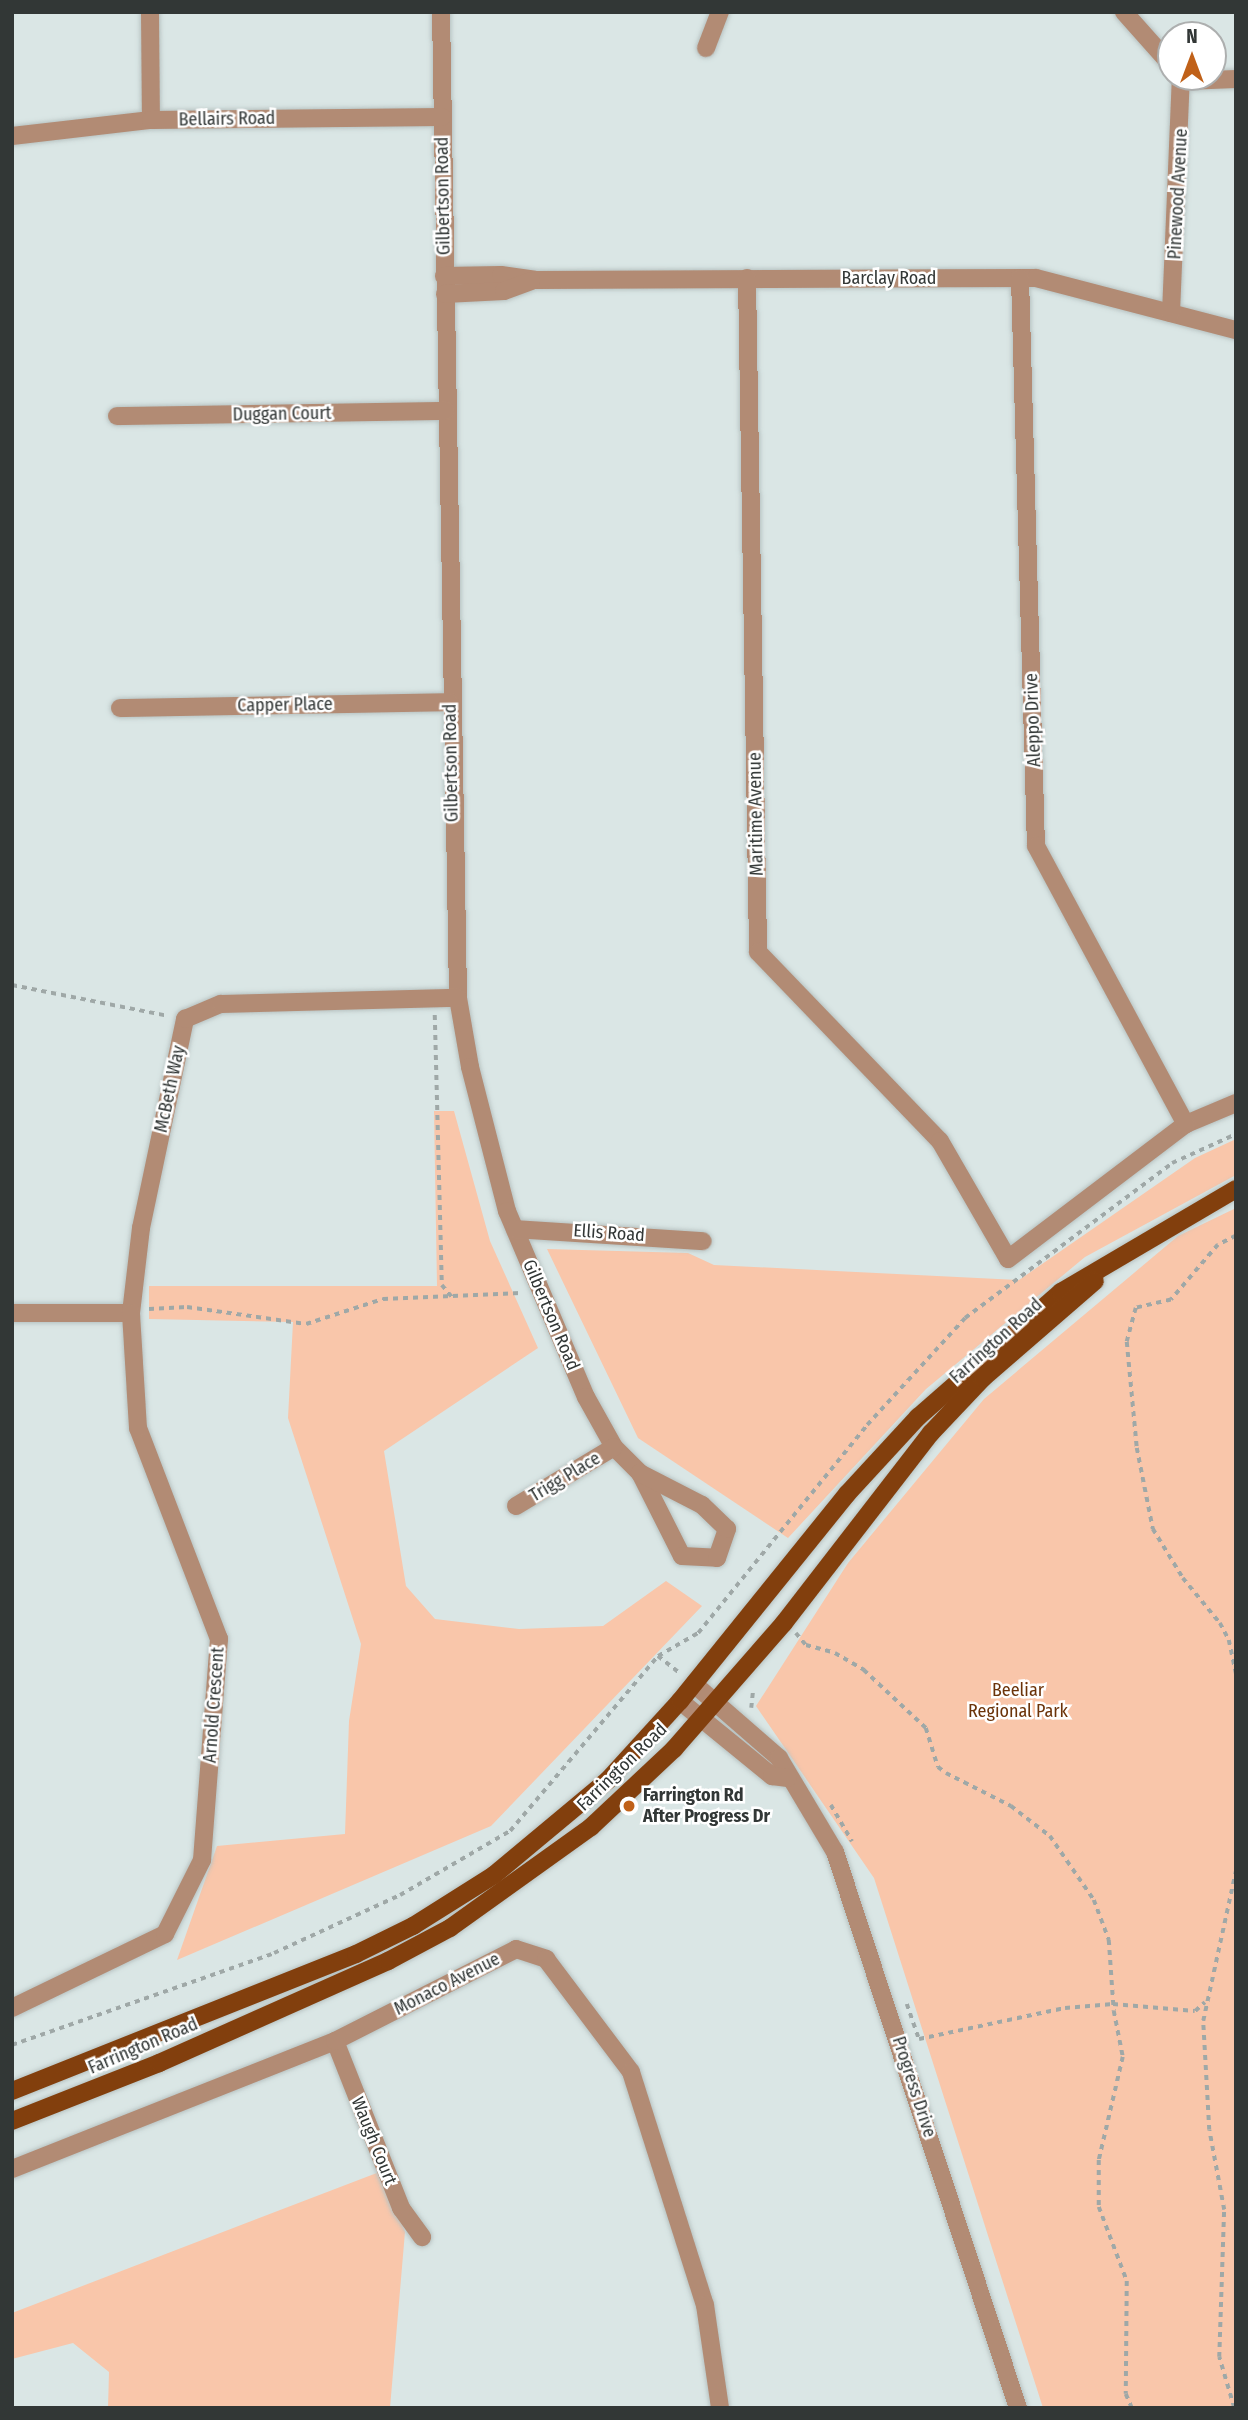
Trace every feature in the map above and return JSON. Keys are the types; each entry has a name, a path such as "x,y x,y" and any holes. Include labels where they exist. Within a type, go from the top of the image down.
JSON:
{"main road":[{"name":"Farrington Road","path":"12,2090 356,1954 464,1894 571,1814 680,1701 756,1604 918,1417 1060,1292 1236,1189"},
{"name":"Farrington Road","path":"12,2121 109,2085 388,1961 450,1928 591,1827 641,1783 714,1702 791,1628 931,1433 982,1378 1121,1258"},
{"path":"12,2131 109,2085"}],"street":[{"path":"150,12 151,120"},
{"name":"Gilbertson Road","path":"441,12 450,702 457,998 470,1066 515,1229 586,1397 614,1447 640,1473 682,1556 716,1558 727,1529 702,1504 640,1473"},
{"path":"706,47 720,12"},
{"path":"1124,12 1157,49"},
{"name":"Pinewood Avenue","path":"1171,313 1182,91"},
{"name":"Bellairs Road","path":"12,136 151,120 442,117"},
{"name":"Barclay Road","path":"444,276 501,275 535,280 1036,278 1236,330"},
{"name":"Maritime Avenue","path":"747,278 758,952 940,1141 1008,1259 1186,1124"},
{"name":"Aleppo Drive","path":"1020,278 1036,846 1186,1124"},
{"name":"Barclay Road","path":"445,294 504,291 535,280"},
{"name":"Duggan Court","path":"117,416 446,411"},
{"name":"Capper Place","path":"120,708 450,702"},
{"path":"185,1019 221,1004 457,998"},
{"name":"McBeth Way","path":"131,1313 141,1228 185,1019"},
{"path":"1186,1124 1236,1103"},
{"name":"Ellis Road","path":"515,1229 703,1241"},
{"path":"12,1313 131,1313"},
{"name":"Arnold Crescent","path":"12,2008 165,1934 202,1860 219,1639 138,1428 131,1313"},
{"name":"Trigg Place","path":"516,1506 614,1447"},
{"name":"Progress Drive","path":"694,1684 779,1758 788,1778 821,1824 835,1852 1018,2408"},
{"name":"Progress Drive","path":"680,1701 772,1776 788,1778"},
{"name":"Monaco Avenue","path":"12,2169 335,2041 516,1950 546,1959 631,2072 705,2305 720,2408"},
{"name":"Waugh Court","path":"335,2041 401,2208 422,2236"}],"path":[{"path":"12,985 185,1019"},
{"path":"452,1297 442,1285 435,1014 457,998"},
{"path":"12,2045 274,1953 400,1895 510,1831 658,1656 698,1633 867,1425 965,1318 1172,1163 1236,1133"},
{"path":"1236,1236 1218,1245 1171,1300 1136,1308 1129,1325 1127,1352 1137,1448 1153,1529 1183,1578 1220,1623 1230,1640 1236,1674"},
{"path":"131,1313 187,1307 306,1324 383,1299 525,1293 540,1287"},
{"path":"736,1588 756,1604"},
{"path":"790,1644 791,1628"},
{"path":"791,1628 806,1645 835,1653 864,1670 926,1728 939,1767 946,1773 1011,1806 1050,1836 1094,1900 1109,1940 1113,2004 1122,2073 1108,2110 1099,2160 1099,2207 1127,2281 1126,2394 1132,2408"},
{"path":"658,1656 694,1684"},
{"path":"751,1710 751,1690 760,1681"},
{"path":"824,1795 847,1827 856,1853"},
{"path":"1234,2408 1219,2357 1218,2295 1224,2210 1209,2130 1205,2002 1236,1870"},
{"path":"905,1998 919,2039 1065,2008 1113,2004 1195,2011 1205,2002"}],"green space":[{"path":"434,1111 454,1111 490,1241 538,1348 384,1451 406,1586 435,1619 519,1629 603,1626 666,1581 702,1606 491,1826 177,1960 217,1846 345,1834 349,1721 361,1644 288,1418 293,1322 149,1319 149,1286 437,1286"},
{"path":"1236,1139 1236,1175 1085,1257 926,1389 788,1538 638,1438 547,1249 688,1253 714,1265 1019,1280 1195,1158"},
{"name":"Beeliar Regional Park","path":"1236,1208 1236,2408 1043,2408 874,1878 756,1706 848,1563 984,1399 1178,1236"},
{"path":"382,2171 405,2232 390,2408 108,2408 109,2372 73,2343 12,2359 12,2313"}],"place":[{"name":"Farrington Rd After Progress Dr","path":"629,1806"}]}
